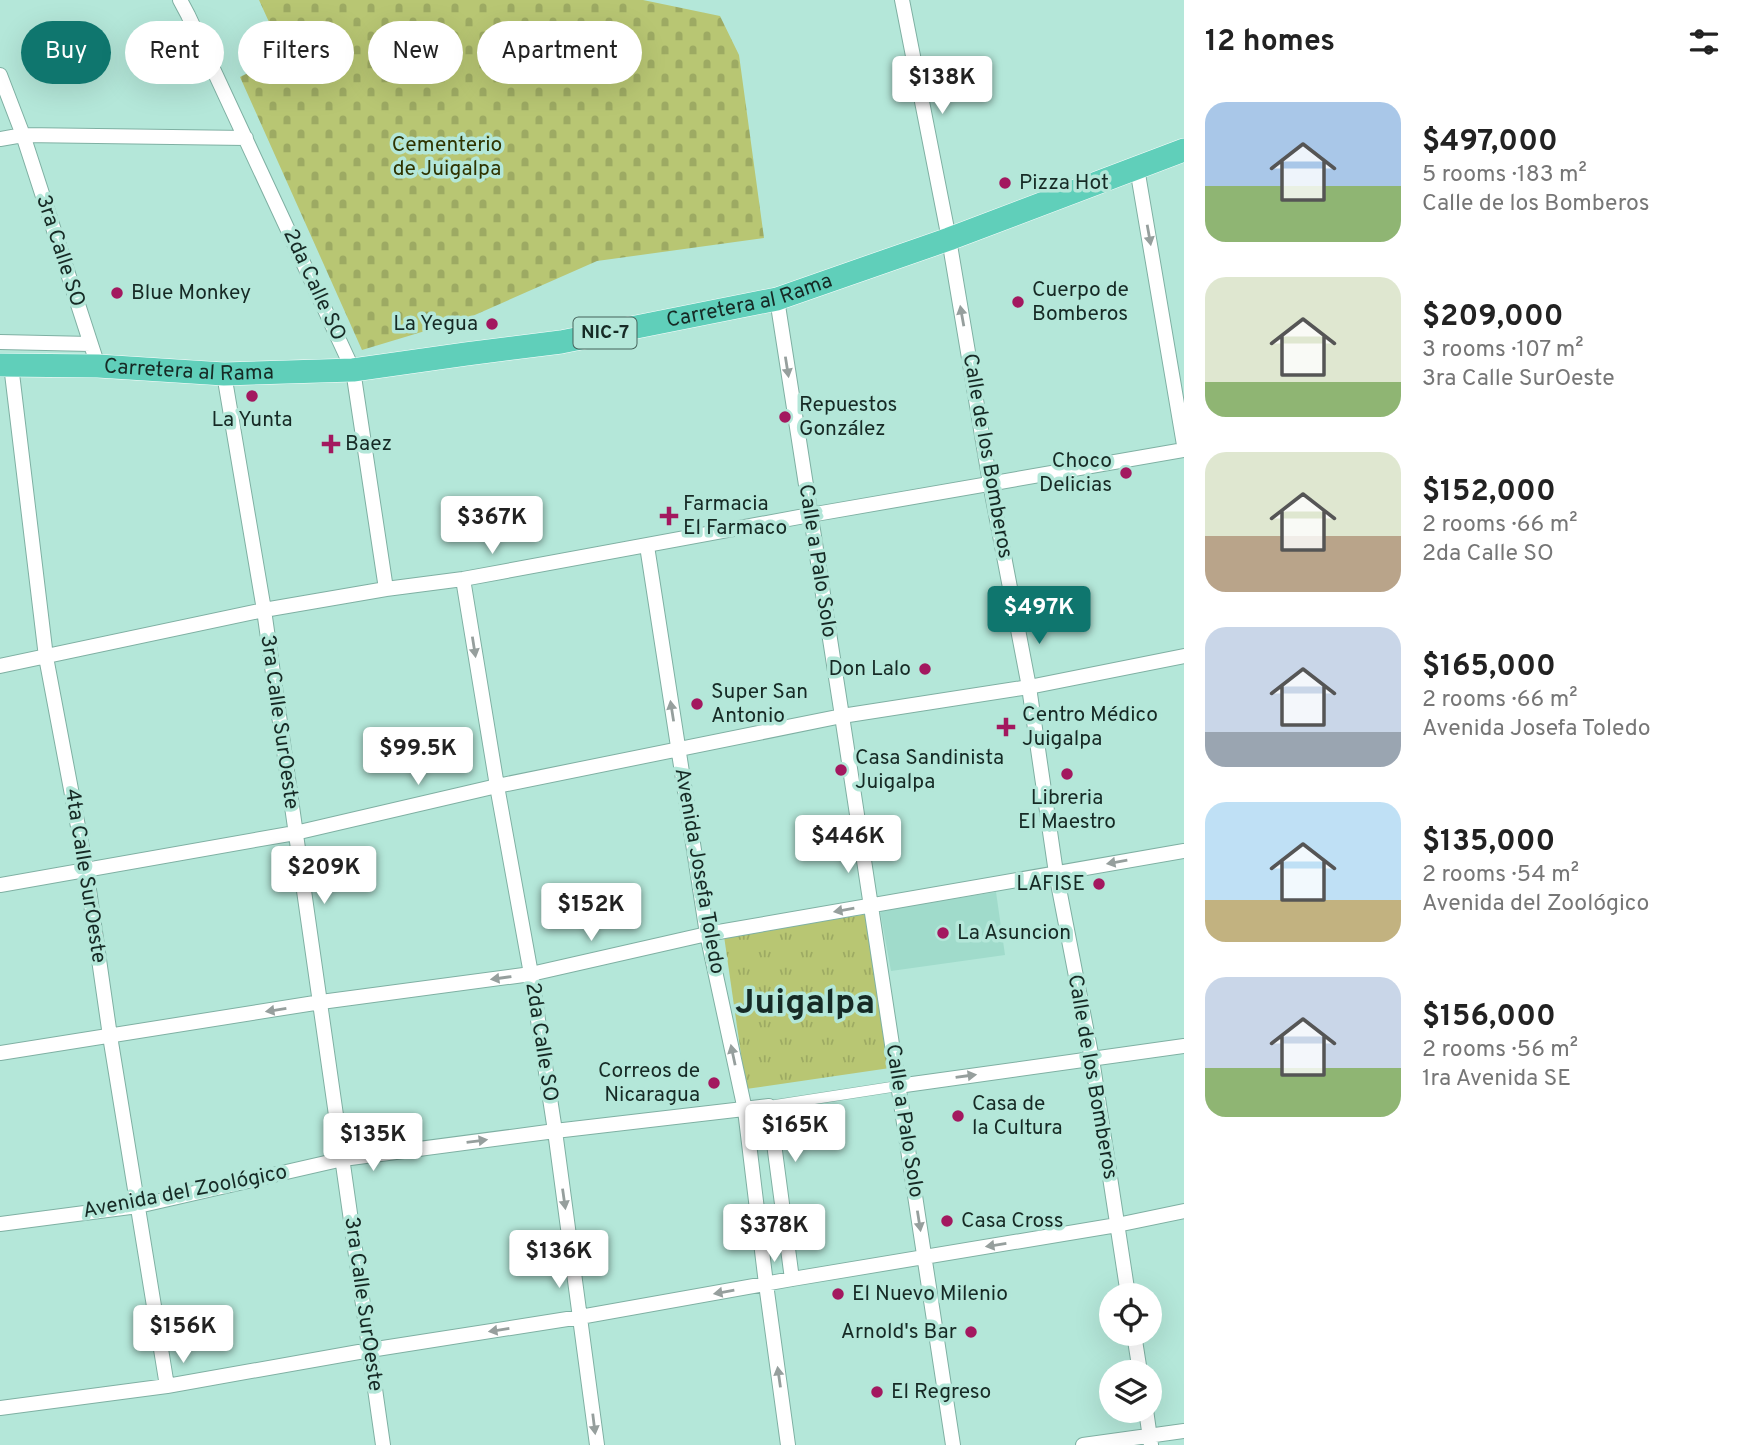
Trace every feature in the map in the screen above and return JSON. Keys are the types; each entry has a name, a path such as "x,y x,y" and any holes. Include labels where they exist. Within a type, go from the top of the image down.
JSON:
{"highway":[{"name":"Carretera al Rama","path":"5,365 98,366 223,374 353,370 561,342 776,299 949,239 1184,150"}],"street":[{"name":"2da Calle SO","path":"180,0 353,370 386,589"},
{"name":"Calle de los Bomberos","path":"902,0 949,239 990,483 1029,687 1056,873 1091,1059 1126,1283"},
{"name":"3ra Calle SO","path":"0,75 23,135 98,366"},
{"path":"0,139 23,135 246,138"},
{"path":"0,666 264,610 463,579 1184,447 1137,168"},
{"name":"Calle a Palo Solo","path":"776,299 953,1445"},
{"path":"0,342 90,344"},
{"name":"4ta Calle SurOeste","path":"5,365 47,657 86,869 110,1036 167,1386"},
{"name":"3ra Calle SurOeste","path":"223,374 264,610 383,1445"},
{"name":"Avenida Josefa Toledo","path":"647,546 707,934 745,1110 788,1445"},
{"name":"2da Calle SO","path":"463,579 531,974 597,1445"},
{"path":"0,885 295,833 497,786 842,716 1029,687 1184,656"},
{"path":"0,1053 321,1002 531,974 707,934 1184,851"},
{"path":"792,1279 769,1106 1184,1046"},
{"name":"Avenida del Zoológico","path":"0,1224 138,1206 343,1159 769,1106"},
{"path":"0,1408 167,1386 1184,1212"},
{"path":"1083,1445 1151,1440 1184,1431"}],"shaded area":[{"name":"La Asuncion","path":"996,892 1005,955 891,971 880,911"}],"green space":[{"name":"Cementerio de Juigalpa","path":"259,0 643,0 720,16 739,55 764,238 597,261 468,318 362,350 243,84 354,84 354,21 269,21"},
{"path":"868,914 890,1068 746,1089 724,936"}],"place":[{"name":"Pizza Hot","path":"1005,183"},
{"name":"Blue Monkey","path":"117,293"},
{"name":"Cuerpo de Bomberos","path":"1018,302"},
{"name":"La Yegua","path":"492,324"},
{"name":"La Yunta","path":"252,396"},
{"name":"Repuestos González","path":"785,417"},
{"name":"Baez","path":"331,444"},
{"name":"Choco Delicias","path":"1126,473"},
{"name":"Farmacia El Farmaco","path":"669,516"},
{"name":"Don Lalo","path":"925,669"},
{"name":"Super San Antonio","path":"697,704"},
{"name":"Centro Médico Juigalpa","path":"1006,727"},
{"name":"Casa Sandinista Juigalpa","path":"841,770"},
{"name":"Libreria El Maestro","path":"1067,774"},
{"name":"LAFISE","path":"1099,884"},
{"name":"La Asuncion","path":"943,933"},
{"name":"Correos de Nicaragua","path":"714,1083"},
{"name":"Casa de la Cultura","path":"958,1116"},
{"name":"Casa Cross","path":"947,1221"},
{"name":"El Nuevo Milenio","path":"838,1294"},
{"name":"Arnold's Bar","path":"971,1332"},
{"name":"El Regreso","path":"877,1392"}],"district":[{"name":"Juigalpa","path":"805,1004"}]}
